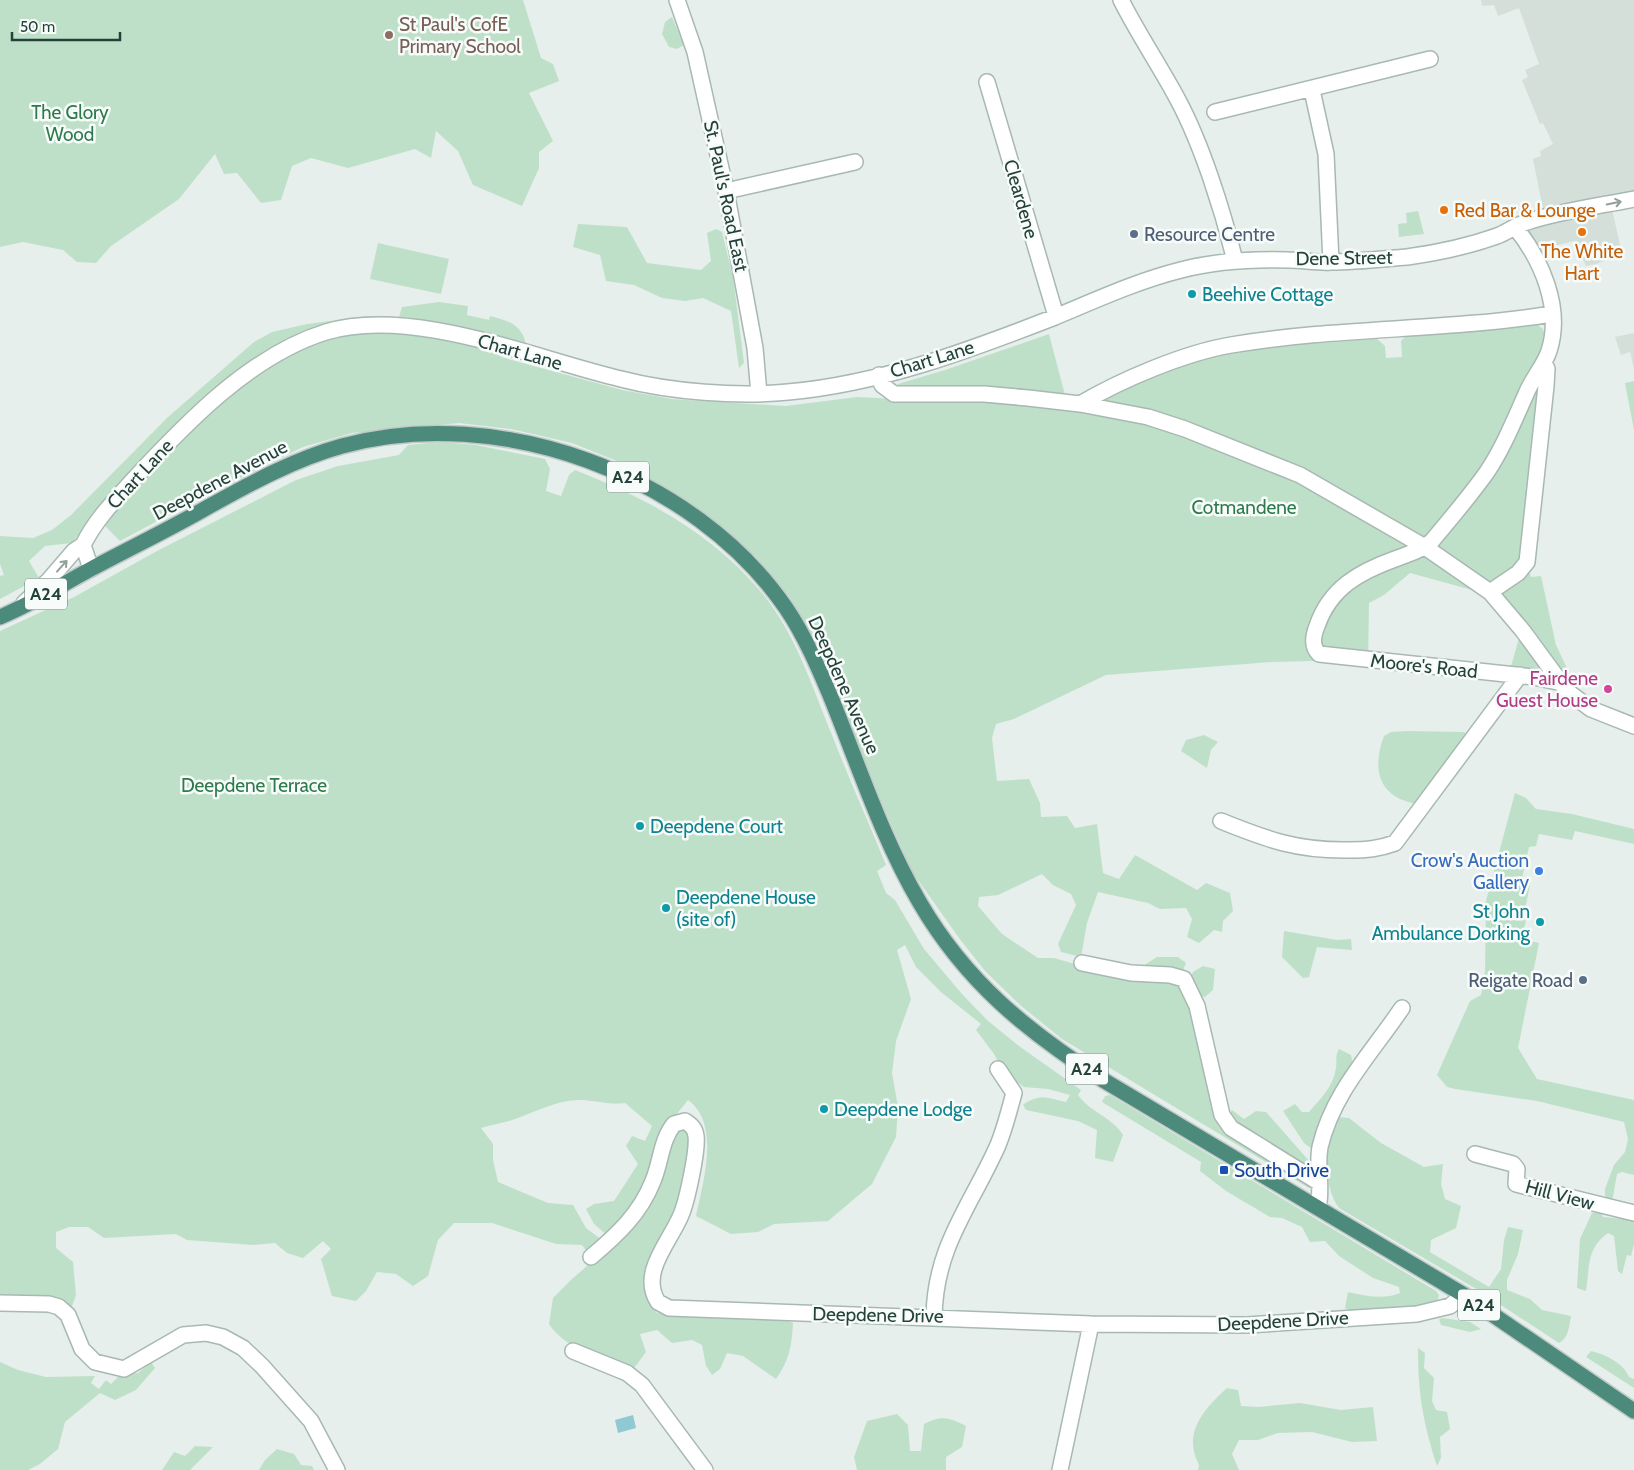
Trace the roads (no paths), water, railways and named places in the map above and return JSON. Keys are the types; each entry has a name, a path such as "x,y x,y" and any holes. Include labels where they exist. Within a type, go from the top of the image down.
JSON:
{"highway":[{"name":"Deepdene Avenue","path":"0,617 15,611 91,569 157,536 256,480 323,452 386,435 449,434 508,439 568,454 642,483 682,508 724,539 751,565 786,607 811,653 883,825 917,896 946,942 992,996 1021,1023 1059,1052 1464,1295 1634,1411"}],"street":[{"name":"St. Paul's Road East","path":"677,0 695,52 726,191 755,348 759,394"},
{"path":"1121,0 1178,101 1191,129 1218,203 1235,262"},
{"path":"1215,112 1312,90 1430,59"},
{"name":"Cleardene","path":"987,82 1056,316"},
{"path":"1312,90 1326,154 1331,262"},
{"path":"726,191 855,162"},
{"name":"Dene Street","path":"1056,316 1149,279 1203,264 1286,260 1331,262 1409,256 1497,236 1515,226 1544,218 1634,199"},
{"path":"1425,547 1487,472 1509,431 1527,391 1550,350 1552,314 1548,290 1535,254 1515,226"},
{"path":"1080,404 1101,392 1147,372 1230,345 1326,332 1405,328 1552,314"},
{"name":"Chart Lane","path":"15,611 49,580 74,551 83,545 93,525 112,503 198,414 266,360 288,347 330,331 385,326 443,332 491,342 627,381 665,387 759,394 823,388 879,375 965,351 1056,316"},
{"path":"1490,592 1518,573 1527,562 1546,386 1547,369 1544,362"},
{"path":"879,375 882,385 894,394 984,394 1080,404 1148,417 1270,462 1337,494 1425,547 1490,592 1523,631 1567,692 1590,709 1634,726"},
{"path":"83,545 91,569"},
{"name":"Moore's Road","path":"1425,547 1365,571 1346,583 1334,594 1322,613 1315,634 1314,649 1319,654 1520,675 1562,683"},
{"path":"1221,821 1254,834 1305,849 1320,851 1380,849 1395,843 1520,675"},
{"path":"1082,962 1131,973 1170,975 1184,980 1197,1006 1222,1115 1231,1128 1318,1182"},
{"path":"1318,1208 1322,1190 1318,1182 1317,1167 1326,1123 1333,1107 1363,1060 1402,1008"},
{"path":"934,1317 934,1294 951,1235 998,1146 1007,1123 1014,1093 998,1069"},
{"name":"Deepdene Drive","path":"591,1257 634,1217 653,1182 668,1132 674,1124 685,1121 694,1129 696,1138 690,1178 682,1214 658,1260 652,1279 653,1295 662,1306 688,1310 934,1317 1091,1324 1247,1325 1417,1314 1450,1306 1464,1295"},
{"name":"Hill View","path":"1476,1154 1513,1164 1517,1169 1516,1184 1634,1213"},
{"path":"0,1303 49,1304 59,1307 68,1315 82,1348 95,1362 124,1369 183,1335 206,1333 224,1337 242,1348 256,1360 306,1414 337,1470"},
{"path":"1060,1470 1091,1324"},
{"path":"573,1351 627,1373 642,1385 705,1470"}],"water":[{"path":"633,1415 636,1428 618,1433 615,1420"}],"place":[{"name":"St Paul's CofE Primary School","path":"389,35"},
{"name":"Red Bar & Lounge","path":"1444,210"},
{"name":"The White Hart","path":"1582,232"},
{"name":"Resource Centre","path":"1134,234"},
{"name":"Beehive Cottage","path":"1192,294"},
{"name":"Fairdene Guest House","path":"1608,689"},
{"name":"Deepdene Court","path":"640,826"},
{"name":"Crow's Auction Gallery","path":"1539,871"},
{"name":"Deepdene House (site of)","path":"666,908"},
{"name":"St John Ambulance Dorking","path":"1540,922"},
{"name":"Reigate Road","path":"1583,980"},
{"name":"Deepdene Lodge","path":"824,1109"},
{"name":"South Drive","path":"1224,1170"}],"park label":[{"name":"The Glory Wood","path":"70,123"},
{"name":"Cotmandene","path":"1244,507"},
{"name":"Deepdene Terrace","path":"254,785"}]}
